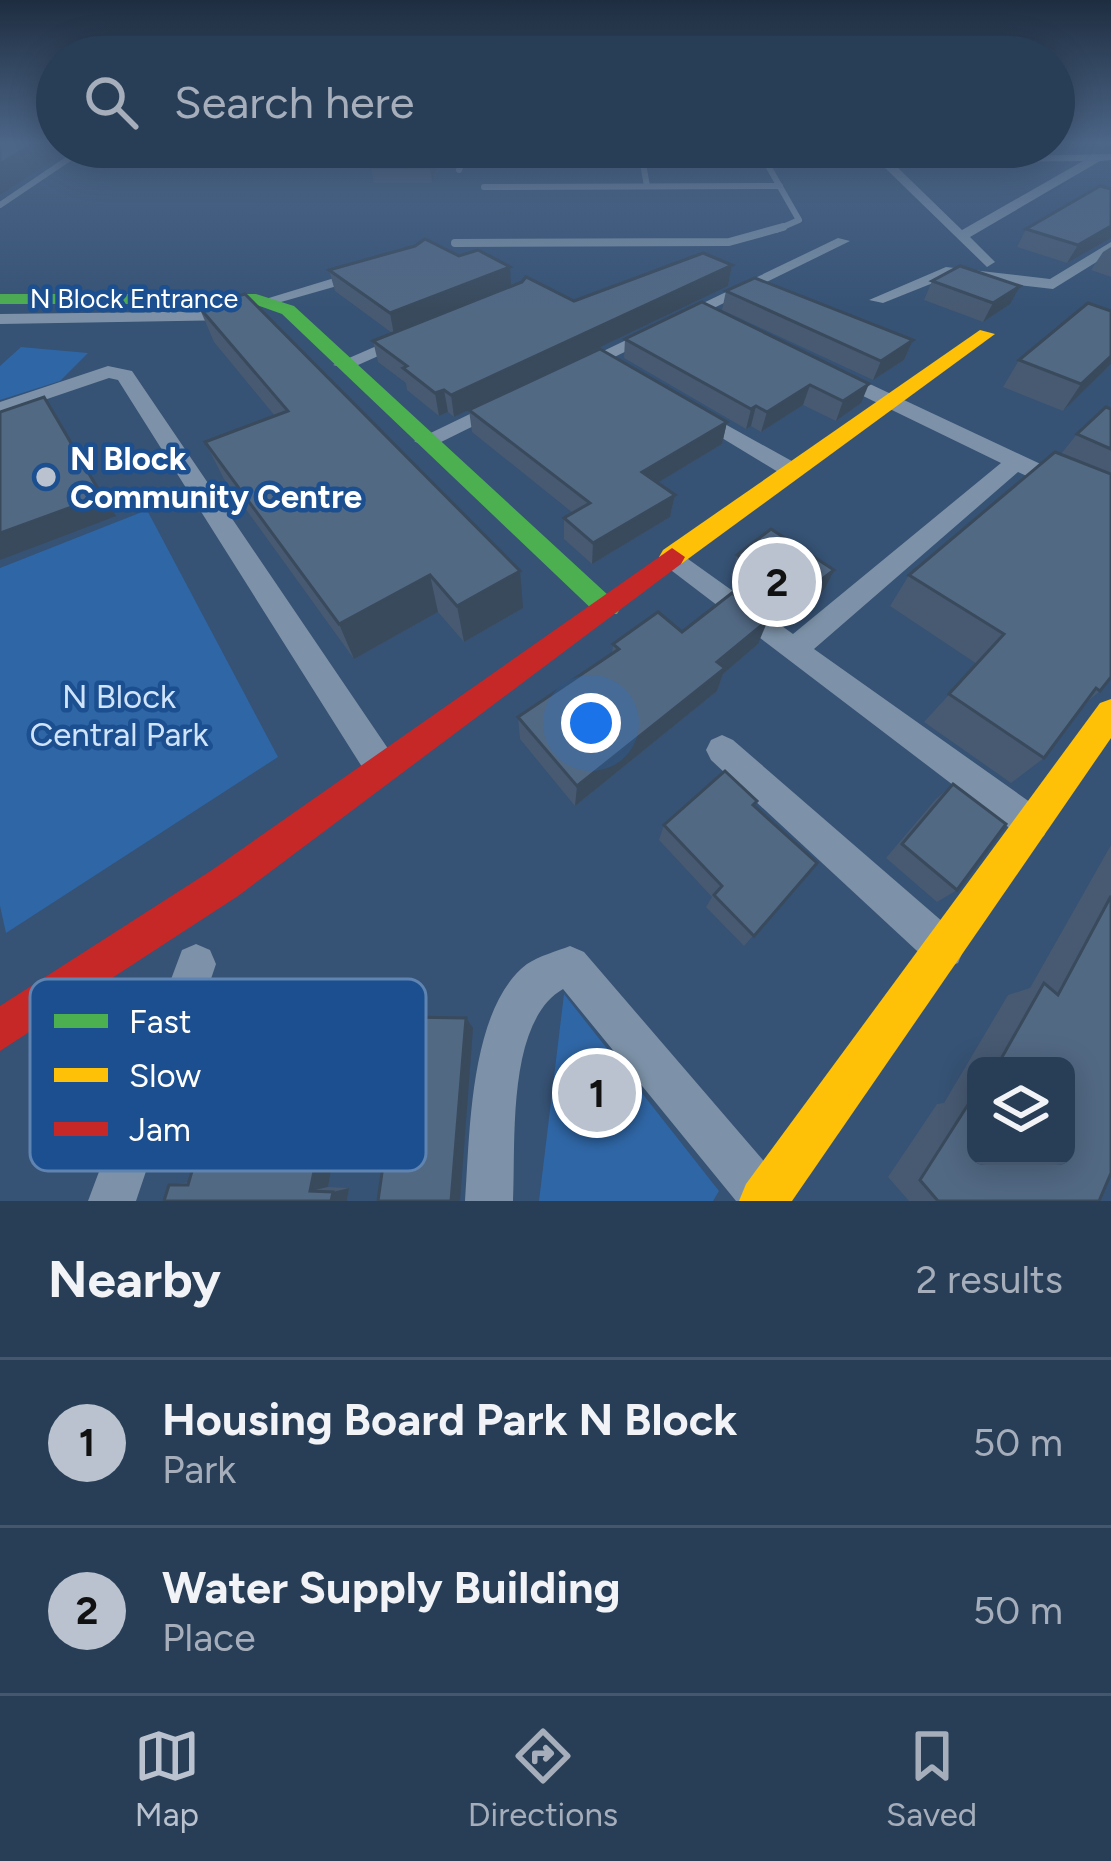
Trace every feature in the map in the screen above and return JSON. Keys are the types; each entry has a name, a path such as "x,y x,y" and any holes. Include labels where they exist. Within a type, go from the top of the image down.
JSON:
{"street":[{"path":"923,198 988,262"},
{"path":"962,236 1030,198"},
{"path":"561,376 609,363 699,310 843,241"},
{"path":"877,300 946,272 1052,284 1111,246"},
{"path":"271,304 389,266"},
{"path":"271,304 297,316 342,364 607,607"},
{"name":"N Block Entrance","path":"4,308 271,304"},
{"path":"699,310 721,320"},
{"path":"342,364 428,331"},
{"path":"78,979 225,883 791,470 986,334"},
{"path":"806,361 1111,507"},
{"path":"0,409 108,372 125,375 381,766"},
{"path":"425,441 522,394"},
{"path":"676,402 791,470"},
{"path":"793,650 1016,462"},
{"path":"672,561 1032,824"},
{"path":"489,1201 502,1053 513,1013 532,982 550,969 570,966 764,1200 1111,713"},
{"path":"722,750 944,949"},
{"path":"191,979 196,964"},
{"path":"0,1030 30,1010"},
{"path":"112,1201 123,1171"}],"lane":[{"path":"455,243 748,239 799,220 787,198"}],"green space":[{"path":"21,347 88,353 60,381 0,400 0,366"},
{"name":"N Block Central Park","path":"147,510 278,757 6,933 0,906 0,568"},
{"path":"564,994 719,1191 713,1201 539,1201"}],"building":[{"path":"1079,198 1111,198 1111,226 1078,245 1026,229"},
{"path":"425,239 459,256 478,250 510,267 390,313 329,270 415,246"},
{"path":"703,253 732,265 451,395 444,390 435,393 373,341 526,277 574,301"},
{"path":"960,266 1020,286 993,303 932,281"},
{"path":"755,278 913,340 881,361 726,291"},
{"path":"245,294 520,571 457,606 430,575 339,624 205,442 288,411 199,307"},
{"path":"702,302 869,384 843,401 810,385 767,412 756,406 751,409 625,339"},
{"path":"1088,303 1111,311 1111,356 1081,384 1019,360"},
{"path":"600,349 727,422 642,472 675,495 593,543 564,518 590,503 469,410"},
{"name":"N Block Community Centre","path":"44,397 102,496 0,533 0,412"},
{"path":"1106,407 1111,409 1111,449 1077,434"},
{"path":"1055,452 1111,474 1111,677 1100,691 1096,688 1044,758 949,694 1004,634 909,575"},
{"path":"771,529 834,570 792,602 756,578 763,573 737,555"},
{"path":"732,593 768,620 717,662 725,668 577,786 518,717 619,649 613,644 658,612 682,632"},
{"path":"725,771 757,801 753,805 817,863 754,936 714,895 722,886 664,825"},
{"path":"953,784 1006,824 957,890 902,844"},
{"path":"1111,896 1111,1173 1099,1201 938,1201 920,1180 967,1106 967,1165 1075,1165 1075,1057 1002,1057 1044,983 1058,995"},
{"path":"426,1017 466,1018 451,1201 378,1201 382,1171 426,1171"},
{"path":"192,1171 314,1171 310,1191 333,1192 331,1201 164,1201 169,1185 188,1185"}],"traffic: fast":[{"path":"0,299 256,299 288,310 607,607"}],"traffic: slow":[{"path":"672,557 986,334"},
{"path":"763,1201 1111,713"}],"traffic: jam":[{"path":"78,979 225,883 672,557"},
{"path":"0,1030 30,1010"}],"place":[{"name":"N Block Community Centre","path":"46,477"},
{"name":"Water Supply Building","path":"777,582"},
{"name":"Housing Board Park N Block","path":"597,1093"}]}
